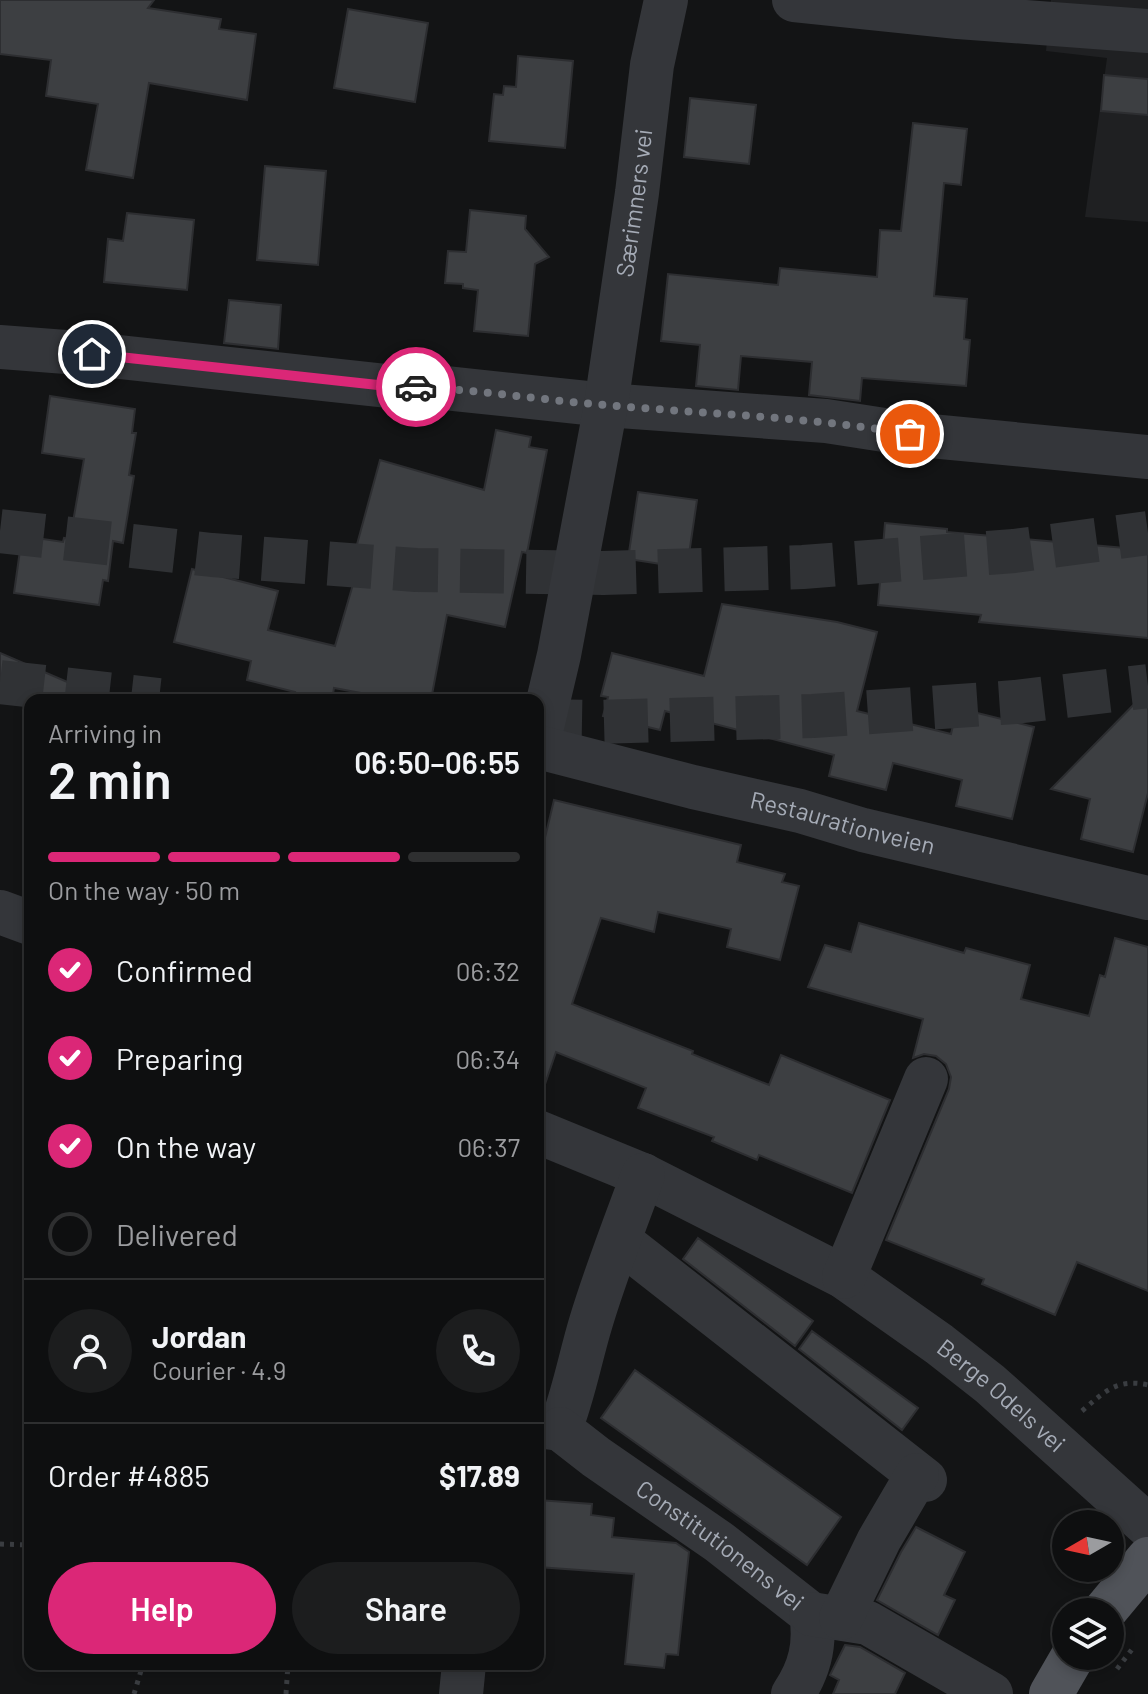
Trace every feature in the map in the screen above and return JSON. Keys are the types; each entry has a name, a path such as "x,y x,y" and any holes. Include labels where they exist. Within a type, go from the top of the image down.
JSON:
{"main road":[{"path":"1116,1598 1148,1559"},
{"path":"1051,1694 1065,1670"}],"street":[{"name":"Særimners vei","path":"544,719 606,405 652,65 666,0"},
{"path":"794,0 958,17 1148,31"},
{"path":"0,347 387,386 445,388 606,405 826,421 910,434 1148,457"},
{"name":"Restaurationveien","path":"544,747 693,787 800,811 863,830 1148,898"},
{"path":"0,912 24,921"},
{"path":"844,1277 926,1079"},
{"name":"Berge Odels vei","path":"544,1134 643,1175 844,1277 990,1384 1148,1526"},
{"name":"Constitutionens vei","path":"643,1175 599,1295 572,1398 549,1428 826,1616 814,1639 810,1662 793,1694"},
{"path":"620,1241 921,1477 826,1616 868,1623 991,1694"},
{"path":"461,1694 463,1670"}],"path":[{"path":"1050,1439 1107,1390 1135,1382 1148,1385"},
{"path":"0,1544 24,1545"},
{"path":"1114,1673 1139,1640"},
{"path":"134,1694 141,1670"},
{"path":"286,1694 288,1670"}],"shaded area":[{"path":"1051,0 1148,0 1148,222 1085,217 1107,58 1046,51"}],"building":[{"path":"0,0 154,0 148,8 221,19 219,29 256,34 247,100 149,83 133,178 86,170 98,104 46,96 51,60 0,54"},
{"path":"348,9 428,23 415,102 334,88"},
{"path":"518,56 573,61 565,148 489,141 494,94 503,95 504,86 516,87"},
{"path":"1104,75 1148,79 1148,115 1101,111"},
{"path":"690,98 756,105 749,164 684,157"},
{"path":"913,123 967,129 961,185 944,183 934,296 967,299 964,339 970,340 966,386 862,378 860,401 809,395 812,362 741,356 738,390 696,386 700,345 661,341 668,274 778,285 780,268 877,277 880,230 901,231"},
{"path":"265,166 326,171 318,265 257,260"},
{"path":"470,210 526,216 525,229 549,257 535,264 528,336 474,331 478,290 463,288 463,284 445,283 448,251 466,252"},
{"path":"127,213 194,220 187,290 104,282 108,239 123,241"},
{"path":"229,300 281,305 278,349 224,343"},
{"path":"50,396 135,409 132,433 136,433 129,475 134,476 123,543 113,541 108,581 103,580 99,605 14,593 22,536 63,542 64,538 70,539 84,459 42,453"},
{"path":"496,430 531,437 529,447 547,450 527,553 522,552 505,627 447,615 432,694 366,694 334,688 333,694 295,694 247,680 251,661 174,642 192,569 278,591 268,630 335,646 363,550 356,548 380,460 484,490"},
{"path":"638,492 697,500 687,568 628,559"},
{"path":"885,523 947,529 947,532 1148,550 1148,638 979,622 981,615 878,605"},
{"path":"722,604 837,622 877,632 857,711 951,734 957,708 1034,727 1012,819 956,806 962,780 893,763 886,790 829,776 834,755 665,711 660,730 603,716 608,697 601,696 612,653 704,676"},
{"path":"0,653 95,694 24,694 24,700 0,700"},
{"path":"1148,690 1148,793 1133,852 1081,839 1090,799 1051,789"},
{"path":"554,800 741,845 737,862 785,874 782,882 799,886 780,960 727,947 731,929 658,912 654,932 601,918 572,1004 693,1051 692,1054 769,1085 781,1055 890,1100 852,1193 759,1155 757,1160 712,1141 714,1137 638,1108 646,1088 556,1052 544,1087 544,842"},
{"path":"859,923 964,953 966,948 1030,965 1021,999 1089,1016 1100,975 1105,977 1115,938 1148,947 1148,1291 1077,1262 1055,1315 982,1284 984,1279 886,1240 949,1089 951,1077 946,1064 936,1056 924,1054 913,1058 923,1019 808,987 825,945 851,952"},
{"path":"698,1238 813,1321 795,1346 683,1259"},
{"path":"812,1331 918,1408 902,1430 799,1349"},
{"path":"635,1370 841,1517 807,1565 601,1418"},
{"path":"544,1500 592,1504 591,1515 614,1518 612,1537 676,1543 689,1552 678,1655 666,1654 664,1668 625,1664 634,1574 544,1567"},
{"path":"916,1527 965,1552 944,1595 955,1600 938,1635 877,1600"},
{"path":"845,1645 860,1647 905,1673 895,1694 833,1694 839,1680 830,1675"}],"tunnel":[{"path":"0,531 212,555 416,570 603,573 803,567 1014,551 1148,533"},
{"path":"0,682 106,694"},
{"path":"544,721 813,716 1015,702 1148,686"}],"way so far":[{"path":"416,387 826,421 910,434"}],"route":[{"path":"92,354 416,387"}]}
